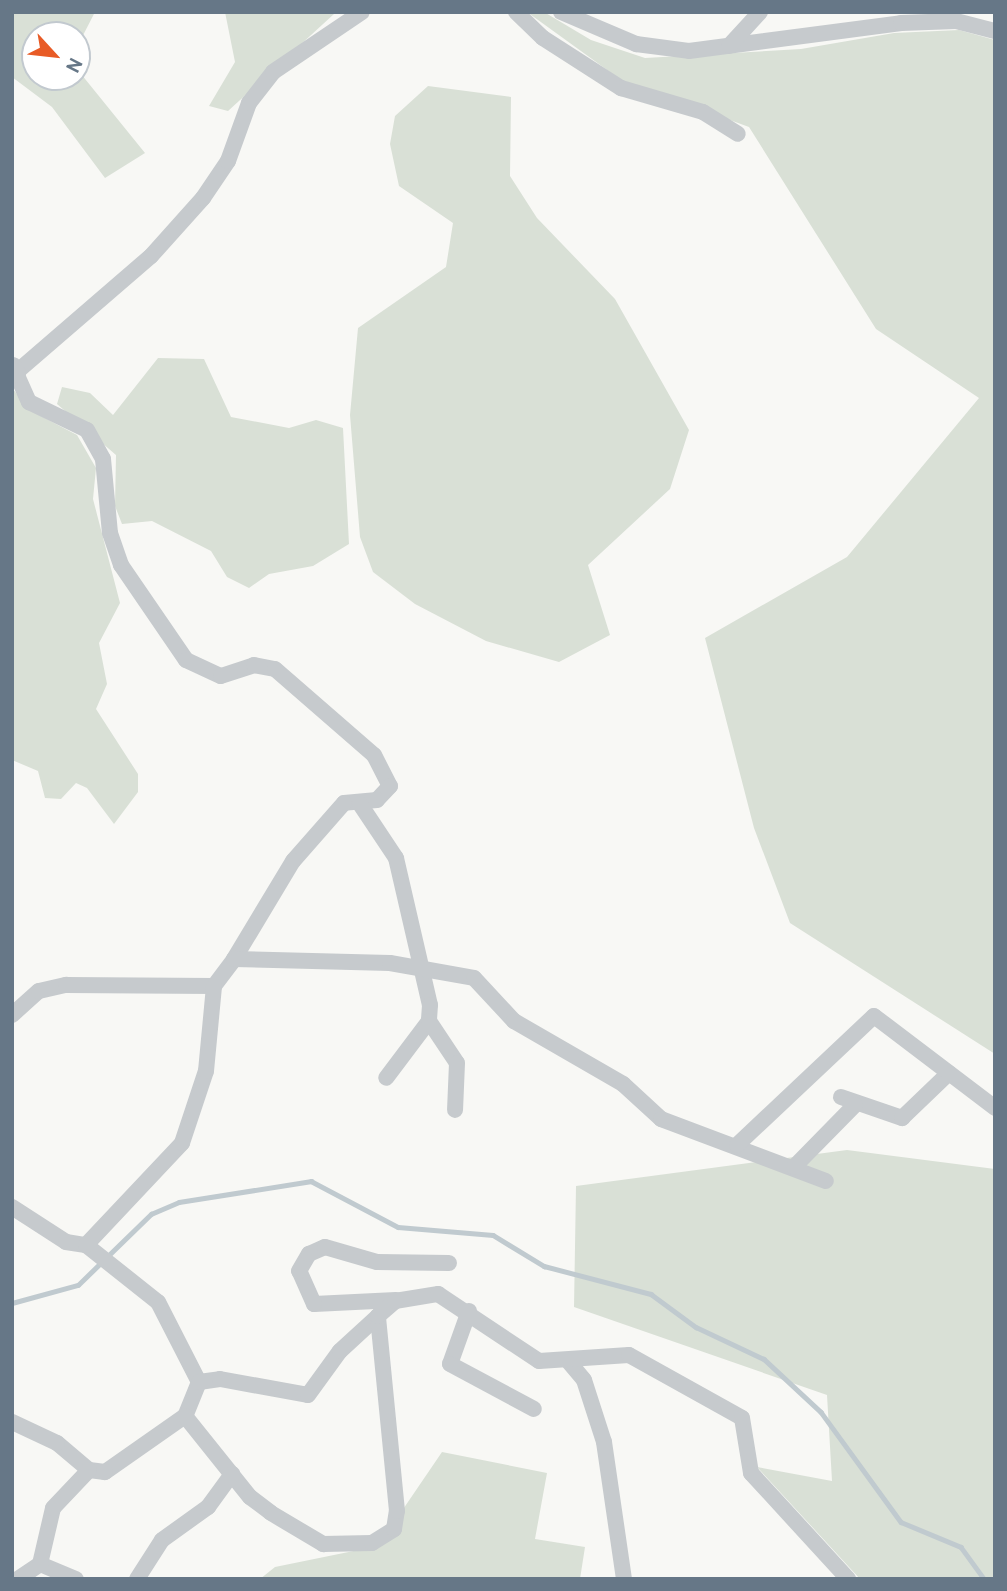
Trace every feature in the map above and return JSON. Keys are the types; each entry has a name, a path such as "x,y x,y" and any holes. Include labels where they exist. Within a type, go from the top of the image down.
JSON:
{"street":[{"path":"90,1248 182,1143 206,1071 214,986 234,959 293,861 344,803 360,804 390,786 374,755 306,693 275,669 254,665 222,676 186,660 121,565 110,533 103,459 87,430 29,402 13,372 151,256 203,198 228,161 249,103 273,72 362,12"},
{"path":"516,12 543,38 621,88 703,112 738,134"},
{"path":"561,12 636,44 689,51 901,23 956,21 995,32"},
{"path":"729,46 760,12"},
{"path":"360,804 396,858 429,1021 457,1063 455,1110"},
{"path":"234,959 420,969 474,978 514,1021 624,1084 661,1119 737,1145 826,1181"},
{"path":"12,1015 39,991 66,985 214,986"},
{"path":"737,1145 874,1016 995,1108"},
{"path":"386,1078 429,1021"},
{"path":"794,1167 848,1101 902,1118 949,1073"},
{"path":"12,1207 66,1242 90,1248 158,1302 199,1382 185,1416 105,1472 89,1471 57,1443 12,1422"},
{"path":"449,1263 377,1262 325,1247 309,1254 299,1271 314,1304 398,1300 438,1294 469,1311 503,1341 539,1361 569,1362 629,1355 742,1418 751,1474 848,1579"},
{"path":"199,1382 220,1379 308,1395 340,1351 398,1300"},
{"path":"469,1311 450,1364 534,1409"},
{"path":"185,1416 250,1497 324,1544 372,1543 394,1529 378,1316"},
{"path":"569,1362 583,1380 604,1442 624,1579"},
{"path":"18,1579 40,1564 53,1508 89,1471"},
{"path":"137,1579 162,1540 208,1507 232,1474"},
{"path":"40,1564 76,1579"}],"shaded area":[{"path":"12,12 95,12 90,21 21,21 21,84 12,77"},
{"path":"225,12 334,14 228,111 209,106 235,62"},
{"path":"527,12 544,12 591,40 645,58 801,49 894,33 959,30 995,40 995,1054 790,923 754,828 705,638 847,557 979,398 876,329 749,127 621,80"},
{"path":"91,86 145,153 105,178 52,107 31,91 91,91"},
{"path":"428,86 511,97 510,176 537,218 615,299 689,430 670,489 588,565 610,635 559,662 486,641 415,604 373,572 360,537 350,415 358,328 446,267 453,223 399,186 390,144 395,116"},
{"path":"158,358 204,359 231,417 289,428 316,420 343,428 349,544 313,566 269,574 249,588 227,577 211,551 152,521 122,524 115,506 116,455 57,404 62,387 90,393 113,415"},
{"path":"12,388 31,411 77,435 96,468 93,499 120,603 99,643 107,684 96,709 138,774 138,792 114,824 87,788 76,783 61,799 45,798 38,771 12,760"},
{"path":"847,1150 995,1169 995,1579 860,1579 757,1467 832,1481 827,1395 574,1307 576,1186"},
{"path":"442,1452 547,1473 535,1539 585,1547 580,1579 260,1579 275,1567 378,1546"}],"waterway":[{"path":"12,1303 78,1285 151,1214 179,1202 311,1181 398,1227 493,1235 544,1266 651,1294 696,1327 764,1359 821,1412 901,1522 961,1547 984,1579"}]}
